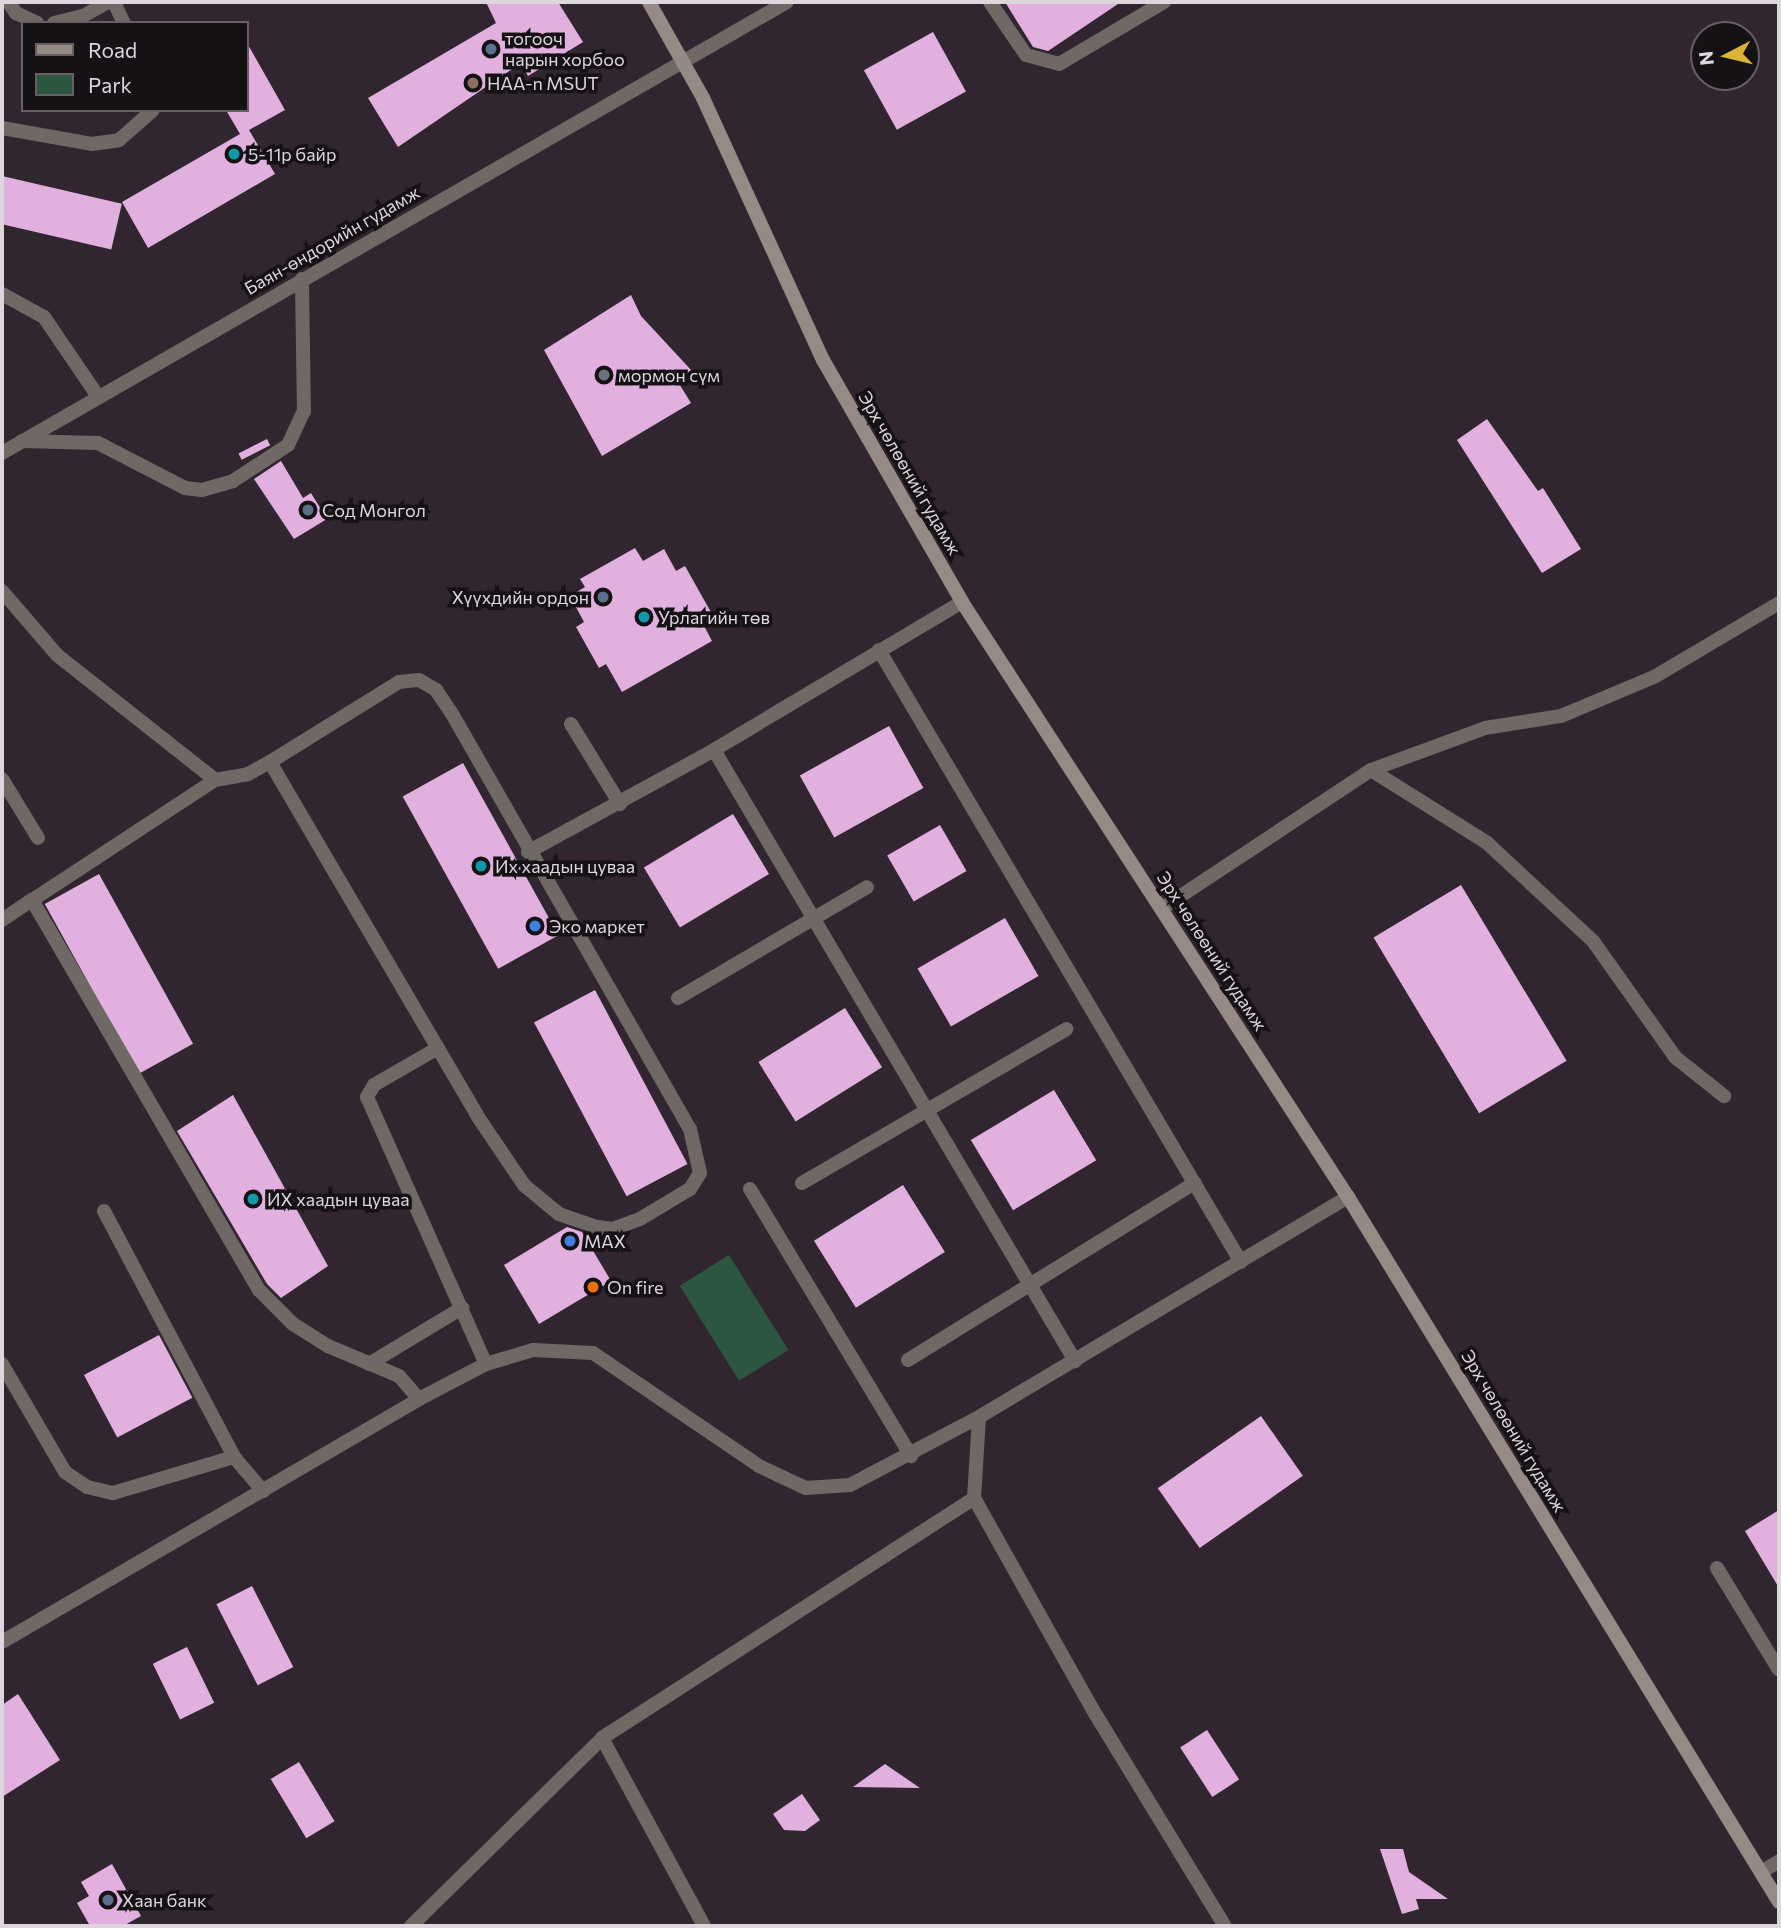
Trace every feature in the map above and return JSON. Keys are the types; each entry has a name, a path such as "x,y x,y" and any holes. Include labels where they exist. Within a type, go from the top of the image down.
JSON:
{"main road":[{"name":"Эрх чөлөөний гудамж","path":"649,2 682,63 824,360 962,602 1348,1197 1779,1902"}],"street":[{"path":"8,2 16,13 33,21"},
{"path":"62,21 82,16 107,2"},
{"path":"114,2 123,21"},
{"name":"Баян-өндорийн гудамж","path":"2,453 97,395 787,2"},
{"path":"990,2 1026,54 1059,64 1164,2"},
{"path":"2,128 92,144 118,140 151,112"},
{"path":"22,441 98,443 185,488 202,490 233,481 288,445 304,411 302,279"},
{"path":"2,294 44,317 97,395"},
{"path":"2,591 57,655 215,780"},
{"path":"528,852 620,804 714,750 962,602"},
{"path":"1161,909 1371,770 1485,728 1561,716 1654,677 1779,603"},
{"path":"880,650 1241,1262"},
{"path":"2,920 215,780 248,774 399,682 419,680 436,690 451,712 528,852 690,1129 700,1173 690,1189 613,1229 559,1214 524,1185 438,1048 270,762"},
{"path":"571,724 620,804"},
{"path":"714,750 923,1110 1074,1361"},
{"path":"1371,770 1486,842 1593,941 1675,1056 1724,1096"},
{"path":"2,779 38,838"},
{"path":"678,998 867,887"},
{"path":"32,900 259,1290 293,1324 411,1383 419,1399"},
{"path":"802,1183 923,1110 1067,1029"},
{"path":"438,1048 374,1085 367,1097 486,1364"},
{"path":"908,1360 1195,1183"},
{"path":"750,1189 911,1456"},
{"path":"2,1642 419,1399 486,1364 533,1350 593,1353 758,1466 806,1488 849,1485 911,1456 979,1417 1348,1197"},
{"path":"104,1211 234,1457 262,1490"},
{"path":"369,1364 462,1308"},
{"path":"2,1364 65,1472 86,1487 113,1493 234,1457"},
{"path":"979,1417 974,1498 1096,1715 1225,1926"},
{"path":"411,1926 602,1738 974,1498"},
{"path":"1717,1568 1779,1670"},
{"path":"602,1738 704,1926"},
{"path":"1761,1872 1779,1861"}],"green space":[{"path":"729,1255 788,1350 739,1381 680,1286"}],"building":[{"path":"486,2 558,2 583,42 528,76 521,63 398,147 368,98 496,23"},
{"path":"1005,2 1121,2 1048,51 1033,47"},
{"path":"933,32 966,91 897,130 864,70"},
{"name":"5-11р байр","path":"248,45 285,110 249,130 275,174 148,248 122,202 240,134 227,112 248,112"},
{"path":"2,176 122,204 111,249 2,224"},
{"path":"631,295 641,316 692,371 678,382 691,403 602,456 544,350"},
{"path":"1487,419 1538,491 1543,488 1581,549 1542,573 1457,440"},
{"path":"267,439 270,445 242,460 238,454"},
{"path":"281,461 303,498 311,493 327,519 294,539 254,479"},
{"name":"Урлагийн төв","path":"635,548 643,561 664,549 676,571 685,566 712,614 701,620 712,641 622,692 606,664 599,668 576,627 584,622 570,596 585,587 580,579"},
{"path":"889,726 923,788 834,838 800,775"},
{"name":"Их хаадын цуваа","path":"463,763 559,935 498,969 403,796"},
{"path":"733,814 769,874 680,928 644,868"},
{"path":"940,825 967,871 914,901 887,855"},
{"path":"99,874 193,1044 139,1074 45,904"},
{"path":"1461,885 1567,1061 1479,1113 1374,938"},
{"path":"1005,918 1038,976 951,1027 918,969"},
{"path":"595,990 687,1164 627,1196 534,1022"},
{"path":"845,1008 882,1067 796,1121 758,1062"},
{"path":"1054,1090 1096,1160 1013,1210 971,1140"},
{"name":"ИХ хаадын цуваа","path":"233,1095 328,1266 281,1298 267,1284 177,1131"},
{"path":"903,1185 945,1252 856,1308 814,1241"},
{"path":"567,1227 582,1232 611,1281 539,1324 504,1265"},
{"path":"159,1335 192,1398 117,1438 84,1375"},
{"path":"1261,1416 1303,1476 1200,1548 1158,1488"},
{"path":"1779,1510 1779,1588 1745,1531"},
{"path":"252,1586 293,1667 258,1685 216,1604"},
{"path":"187,1647 214,1703 180,1719 153,1664"},
{"path":"18,1694 60,1760 2,1797 2,1705"},
{"path":"1207,1730 1239,1779 1212,1797 1180,1747"},
{"path":"299,1762 335,1821 306,1838 271,1779"},
{"path":"885,1764 920,1788 853,1787"},
{"path":"802,1794 820,1820 805,1831 784,1830 773,1814"},
{"path":"1380,1849 1403,1849 1409,1872 1448,1899 1416,1899 1419,1909 1402,1914"},
{"path":"112,1864 141,1916 123,1926 90,1926 77,1903 89,1896 81,1882"}],"place":[{"name":"тогооч нарын хорбоо","path":"491,49"},
{"name":"HAA-n MSUT","path":"473,83"},
{"name":"5-11р байр","path":"234,154"},
{"name":"мормон сүм","path":"604,375"},
{"name":"Сод Монгол","path":"308,510"},
{"name":"Хүүхдийн ордон","path":"603,597"},
{"name":"Урлагийн төв","path":"644,617"},
{"name":"Их хаадын цуваа","path":"481,866"},
{"name":"Эко маркет","path":"535,926"},
{"name":"ИХ хаадын цуваа","path":"253,1199"},
{"name":"МАХ","path":"570,1241"},
{"name":"On fire","path":"593,1287"},
{"name":"Хаан банк","path":"108,1900"}]}
